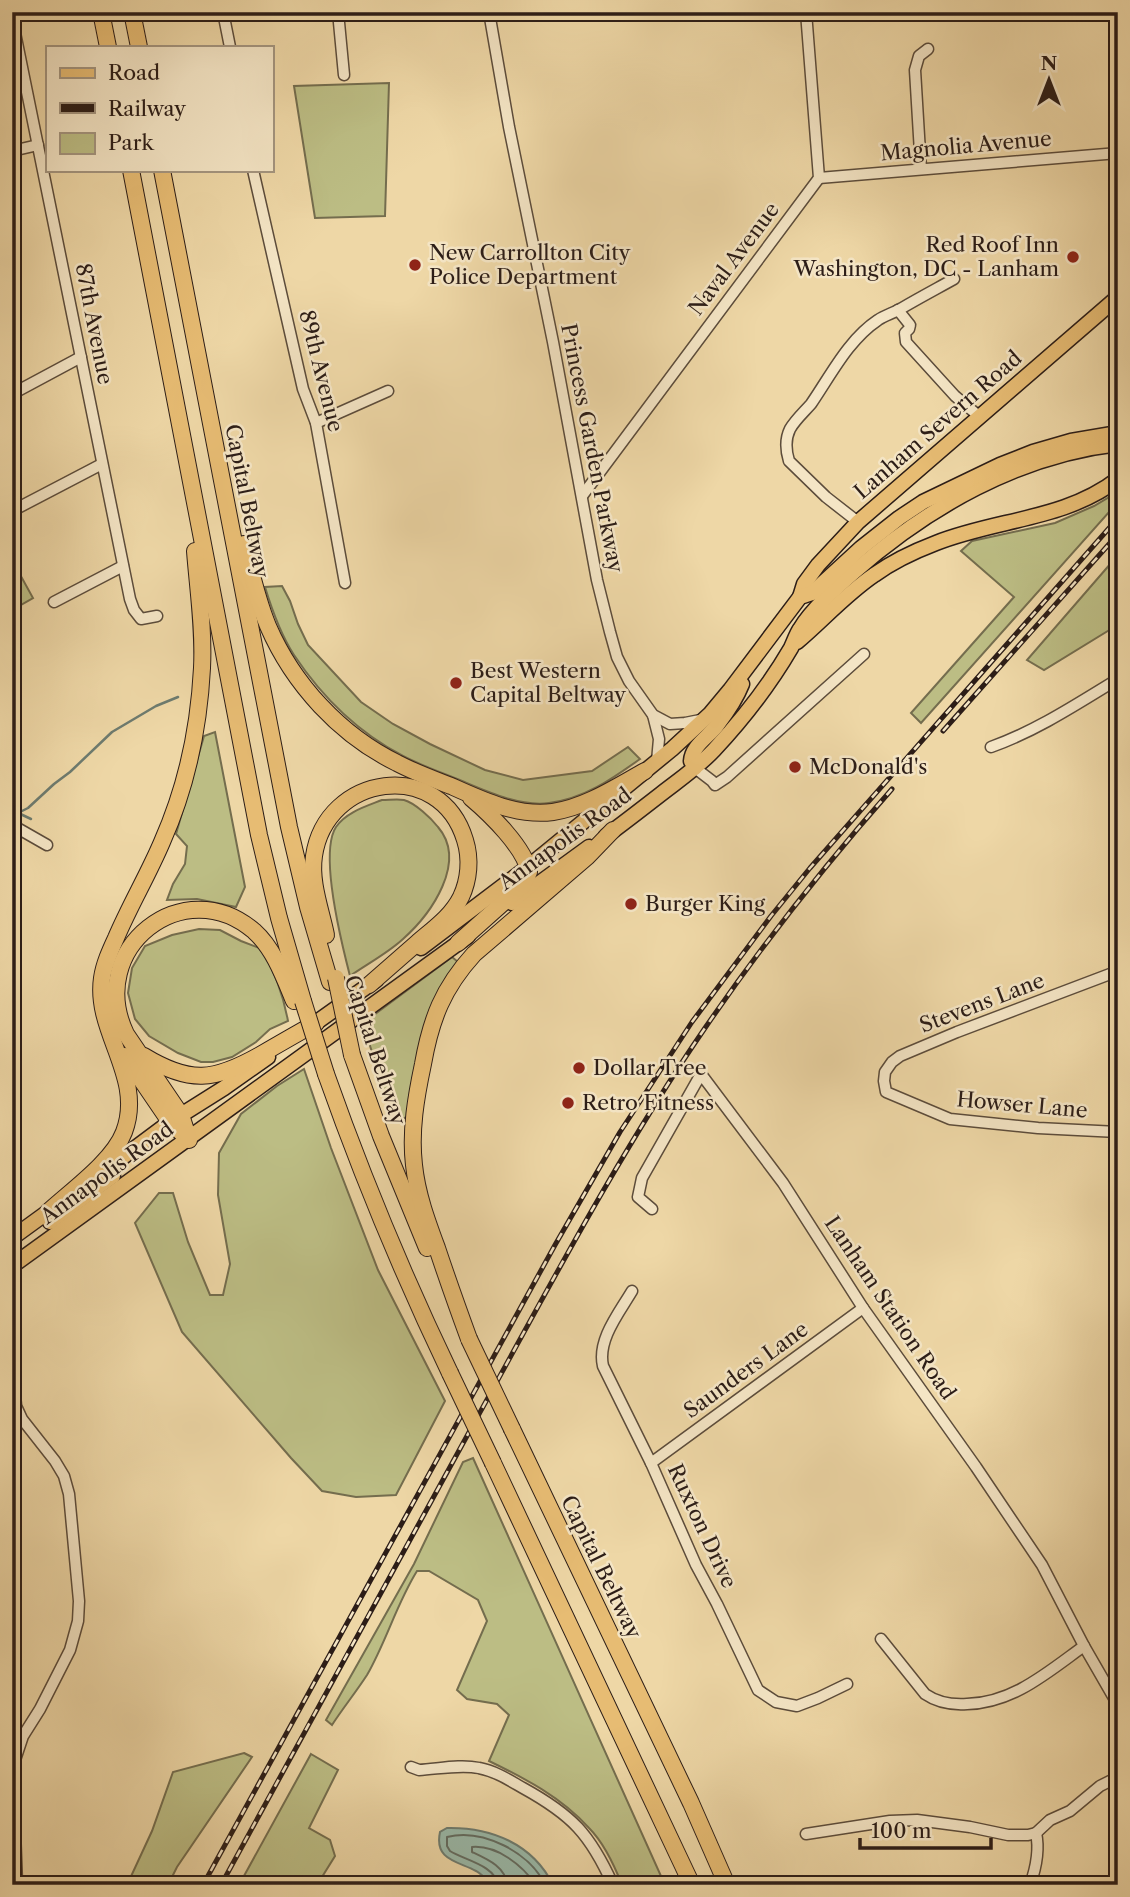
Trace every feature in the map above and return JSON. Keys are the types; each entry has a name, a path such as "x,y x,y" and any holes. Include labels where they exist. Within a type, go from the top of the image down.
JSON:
{"highway":[{"path":"101,12 108,46"},
{"path":"132,12 139,46"},
{"path":"131,172 259,835 300,1003 353,1151 415,1299 661,1816 690,1885"},
{"name":"Capital Beltway","path":"162,172 289,827 308,907 333,980 352,1055 381,1136 441,1283 691,1803 727,1885"},
{"path":"205,392 258,598 278,647 292,670 330,716 371,748 396,763 520,811 552,812 585,803 651,766"},
{"path":"48,1212 115,1150 128,1121 129,1093 114,1041 107,1027 102,1003 102,978 124,918 159,850 173,814 191,755 197,723 202,642 188,465"},
{"path":"333,980 315,882 314,856 323,830 330,816 353,796 384,786 412,787 439,800 458,822 468,850 467,880 450,915 369,985"},
{"path":"458,943 523,886 529,872 526,861 502,828 460,790"},
{"path":"469,1339 422,1205 413,1164 416,1097 432,1023 448,988 474,954 587,857 613,830"},
{"path":"189,1140 120,1022 116,1007 117,977 132,943 158,921 172,915 190,911 224,914 256,933 269,949 300,1003"},
{"path":"139,1054 170,1071 214,1076 241,1066 316,1023"},
{"path":"114,1041 176,1119"}],"main road":[{"name":"Lanham Severn Road","path":"800,597 804,584 818,565 858,522 1118,297"},
{"name":"Annapolis Road","path":"13,1240 149,1138 224,1088 450,927 528,867 705,719 730,691 800,597 812,593 899,517 923,502 1000,464 1071,441 1118,433"},
{"name":"Annapolis Road","path":"12,1266 189,1140 695,768 738,723 791,648 800,629 841,583 899,535 936,510 990,481 1077,451 1118,444"},
{"path":"791,648 860,585 901,559 947,540 1058,510 1096,493 1118,479"},
{"path":"695,768 691,761 694,751 734,702 755,658"},
{"path":"13,1240 145,1151 149,1138"}],"street":[{"path":"222,12 230,46"},
{"path":"338,12 344,75"},
{"name":"Princess Garden Parkway","path":"489,12 597,580 617,657 629,681 653,715 659,739 651,766"},
{"path":"806,12 818,178"},
{"name":"87th Avenue","path":"12,18 15,48 38,145 122,566 134,610 141,619 157,616"},
{"path":"920,169 915,70 919,56 928,49"},
{"path":"12,150 38,145"},
{"name":"Magnolia Avenue","path":"818,178 1118,153"},
{"name":"89th Avenue","path":"253,172 303,389 316,423 345,583"},
{"name":"Naval Avenue","path":"582,496 818,178"},
{"path":"858,522 789,461 787,442 791,428 842,357 875,321 954,279"},
{"path":"898,310 909,325 905,333 906,342 951,392 980,417"},
{"path":"12,394 81,357"},
{"path":"316,423 388,391"},
{"path":"12,511 102,464"},
{"path":"54,602 122,566"},
{"path":"695,768 715,785 721,781 864,653"},
{"path":"991,747 1013,739 1077,705 1118,679"},
{"path":"653,715 670,724 705,719"},
{"path":"13,828 47,845"},
{"name":"Stevens Lane","path":"886,1092 885,1072 900,1056 1118,971"},
{"name":"Lanham Station Road","path":"652,1209 638,1196 642,1178 701,1074 783,1183 863,1308 1042,1565 1118,1705"},
{"name":"Howser Lane","path":"886,1092 950,1119 1118,1132"},
{"name":"Ruxton Drive","path":"632,1291 606,1335 601,1356 603,1366 758,1690 776,1702 797,1706 847,1684"},
{"name":"Saunders Lane","path":"651,1464 863,1308"},
{"path":"12,1360 13,1393 19,1413 64,1476 69,1494 79,1601 77,1624 70,1650 40,1709 15,1747 17,1885"},
{"path":"881,1639 925,1694 932,1699 955,1704 985,1703 1005,1697 1036,1681 1084,1646"},
{"path":"411,1767 419,1770 476,1768 492,1772 543,1799 563,1812 591,1843 613,1885"},
{"path":"806,1834 878,1822 917,1820 1008,1835 1028,1835 1036,1833 1050,1820 1070,1811 1100,1786 1118,1777"},
{"path":"1030,1885 1038,1854 1036,1833"}],"green space":[{"path":"389,83 385,216 315,218 294,86"},
{"path":"1116,493 1118,502 921,723 911,713 1014,597 961,551 972,541 1055,523"},
{"path":"1118,555 1118,623 1044,670 1027,660"},
{"path":"17,569 33,598 12,610 12,571"},
{"path":"282,586 308,645 361,702 393,724 430,744 485,770 523,780 592,771 628,747 640,759 586,793 562,801 538,804 494,794 410,760 371,736 342,713 305,670 285,639 265,587"},
{"path":"215,732 245,887 236,907 197,899 167,900 185,864 187,846 176,834 204,736"},
{"path":"382,800 408,802 435,823 446,841 449,856 447,871 434,902 414,928 391,949 350,976 334,900 331,840 336,827 345,817"},
{"path":"199,929 220,930 262,949 278,984 288,1021 270,1029 256,1042 232,1057 213,1062 201,1062 178,1053 149,1036 135,1019 128,993 132,968 145,946 172,935"},
{"path":"452,957 458,962 407,1117 399,1120 387,1101 363,1023"},
{"path":"304,1069 378,1270 445,1401 396,1495 356,1497 322,1491 182,1332 135,1223 159,1193 173,1193 188,1242 210,1295 223,1295 230,1264 218,1195 219,1153 241,1114"},
{"path":"473,1458 665,1885 622,1885 604,1847 578,1817 542,1790 489,1761 509,1715 497,1704 467,1699 457,1690 487,1621 478,1600 429,1571 417,1571 367,1675 332,1725 326,1720 414,1564 463,1462"},
{"path":"244,1753 252,1757 177,1867 168,1885 127,1885 152,1831 173,1772"},
{"path":"311,1754 338,1770 309,1828 330,1840 335,1856 317,1885 239,1885"}],"water":[{"path":"447,1828 479,1831 509,1841 534,1859 553,1885 505,1886 491,1883 478,1872 444,1854 440,1848 440,1832"}],"waterway":[{"path":"18,813 28,808 70,772 112,732 156,706 178,697"},
{"path":"12,810 31,819"}],"railway":[{"path":"203,1885 555,1245 620,1132 692,1022 810,868 1118,518"},
{"path":"943,731 1118,534"},
{"path":"221,1885 556,1274 642,1125 749,966 818,876 892,789"}],"place":[{"name":"Red Roof Inn Washington, DC - Lanham","path":"1073,257"},
{"name":"New Carrollton City Police Department","path":"415,265"},
{"name":"Best Western Capital Beltway","path":"456,683"},
{"name":"McDonald's","path":"795,767"},
{"name":"Burger King","path":"631,904"},
{"name":"Dollar Tree","path":"579,1068"},
{"name":"Retro Fitness","path":"568,1103"}]}
